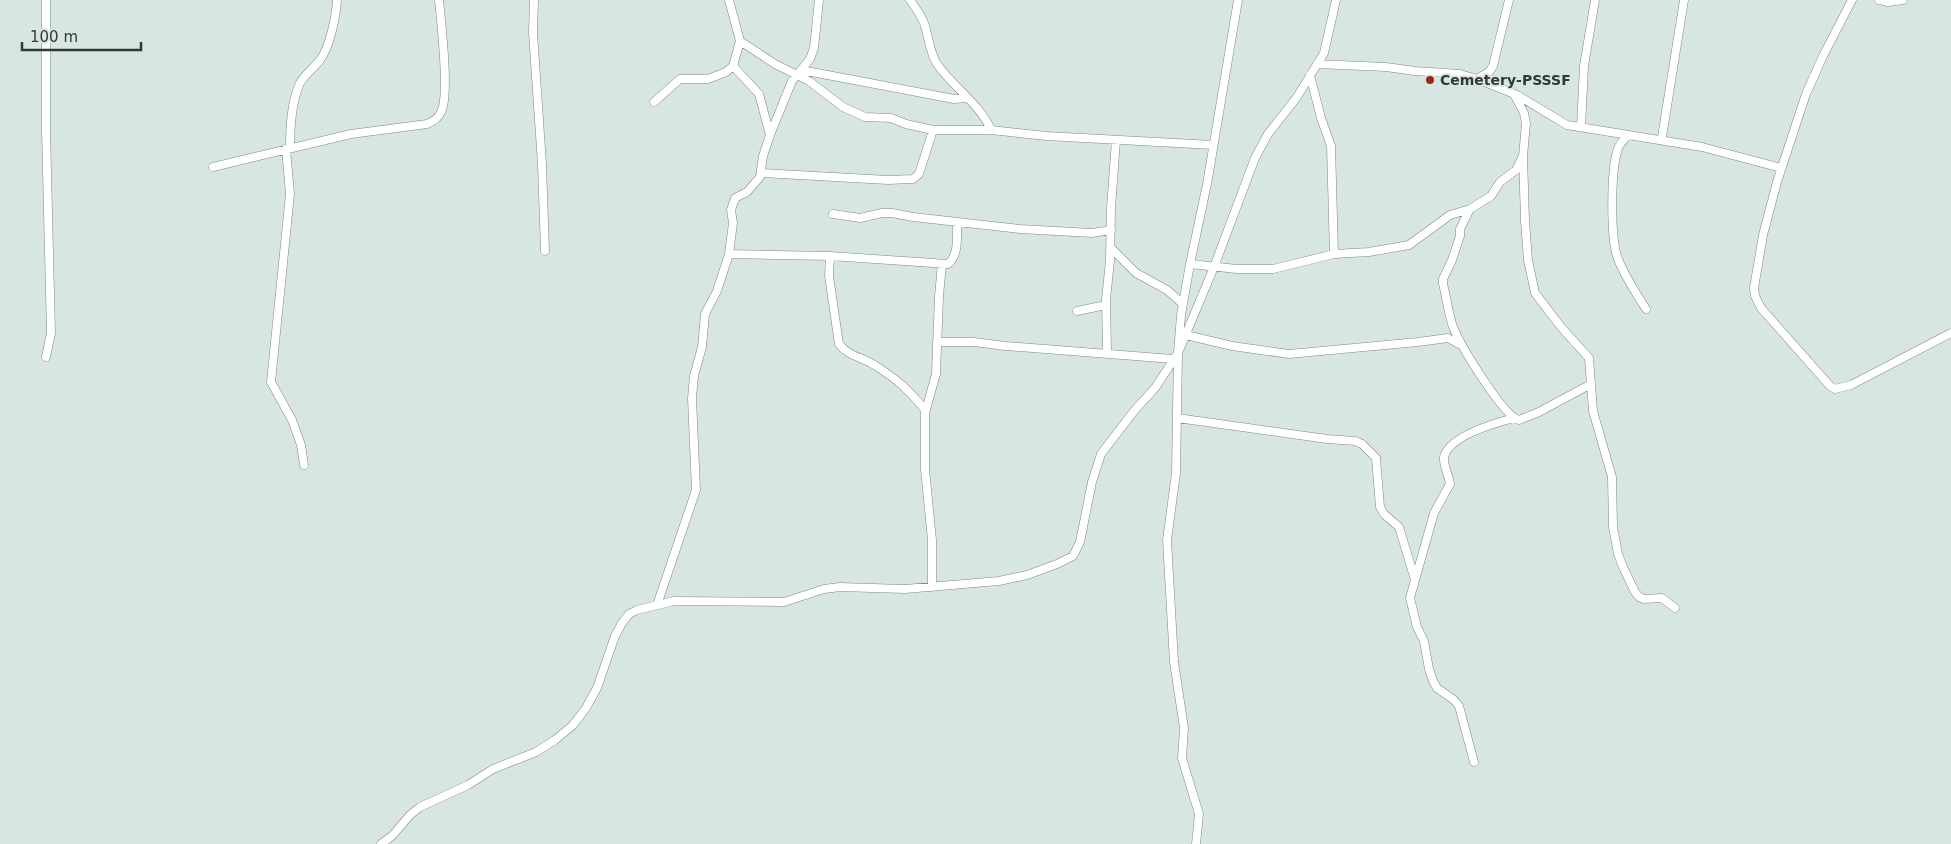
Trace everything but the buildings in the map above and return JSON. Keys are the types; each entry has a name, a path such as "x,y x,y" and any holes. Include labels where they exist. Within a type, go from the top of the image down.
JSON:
{"street":[{"path":"46,0 46,141 51,333 46,357"},
{"path":"304,465 301,445 292,420 271,382 290,194 288,149 291,114 297,91 303,79 319,62 327,48 336,0"},
{"path":"213,167 351,134 427,124 436,120 444,105 445,90 439,0"},
{"path":"534,0 533,33 542,164 545,251"},
{"path":"654,102 680,79 708,80 726,72 733,66 740,41 729,0"},
{"path":"658,605 696,490 692,398 694,376 702,347 706,314 717,291 729,254 733,223 731,210 735,198 747,192 755,184 761,173 763,156 770,135 792,81 808,62 814,48 819,0"},
{"path":"910,0 923,22 927,39 937,64 966,98 984,114 991,130"},
{"path":"1196,844 1198,814 1182,758 1184,728 1174,662 1168,567 1167,540 1176,473 1175,356 1190,264 1207,184 1238,0"},
{"path":"381,844 392,836 410,815 420,807 468,785 493,769 536,752 555,740 573,725 586,708 597,688 615,636 629,614 646,607 674,601 784,602 824,589 840,586 904,589 1000,582 1028,575 1073,556 1080,542 1092,482 1101,454 1134,411 1155,388 1175,356 1214,267 1255,158 1268,134 1297,97 1327,44 1336,0"},
{"path":"1477,79 1489,72 1493,66 1509,0"},
{"path":"1581,127 1584,66 1595,0"},
{"path":"1659,140 1662,137 1684,0"},
{"path":"1852,0 1806,94 1781,168 1760,251 1754,288 1755,296 1761,308 1830,386 1835,388 1851,385 1951,333"},
{"path":"1879,0 1888,2 1903,0"},
{"path":"740,41 775,64 799,72 954,99 966,98"},
{"path":"1317,64 1386,67 1460,74 1514,94 1567,125 1702,147 1781,168"},
{"path":"733,66 759,94 770,135"},
{"path":"799,72 843,107 863,116 891,118 906,124 932,130 991,130 1046,136 1213,145"},
{"path":"1310,75 1321,118 1332,146 1334,254"},
{"path":"1514,94 1525,118 1523,156 1527,248 1536,294 1561,327 1589,358 1596,422 1612,477 1613,527 1618,554 1623,567 1639,597 1644,599 1662,598 1675,608"},
{"path":"761,173 888,180 913,179 919,174 932,130"},
{"path":"1627,136 1616,153 1614,179 1615,251 1626,278 1646,309"},
{"path":"1107,353 1106,305 1111,248 1116,140"},
{"path":"1190,264 1214,267 1273,269 1334,254 1369,252 1409,244 1450,215 1470,209 1491,196 1500,182 1516,170 1523,156"},
{"path":"1470,209 1460,229 1460,236 1443,281 1453,327 1492,393 1514,418 1519,420 1540,412 1591,384"},
{"path":"833,214 860,218 882,213 892,213 1020,229 1092,233 1111,230"},
{"path":"729,254 830,256 948,264 953,261 957,222"},
{"path":"1111,248 1136,273 1167,290 1183,304"},
{"path":"830,256 829,276 839,344 857,358 873,364 899,381 925,410"},
{"path":"932,587 932,534 926,469 925,410 935,383 942,264"},
{"path":"1078,311 1106,305"},
{"path":"1186,334 1232,346 1289,354 1448,338 1463,346"},
{"path":"936,342 974,342 1005,346 1175,356"},
{"path":"1177,418 1327,439 1355,441 1362,444 1376,458 1380,507 1384,514 1399,527 1415,580"},
{"path":"1474,762 1459,706 1437,688 1429,669 1424,642 1417,627 1410,598 1434,513 1450,484 1444,463 1447,450 1452,444 1481,428 1514,418"}],"place":[{"name":"Cemetery-PSSSF","path":"1430,80"}]}
